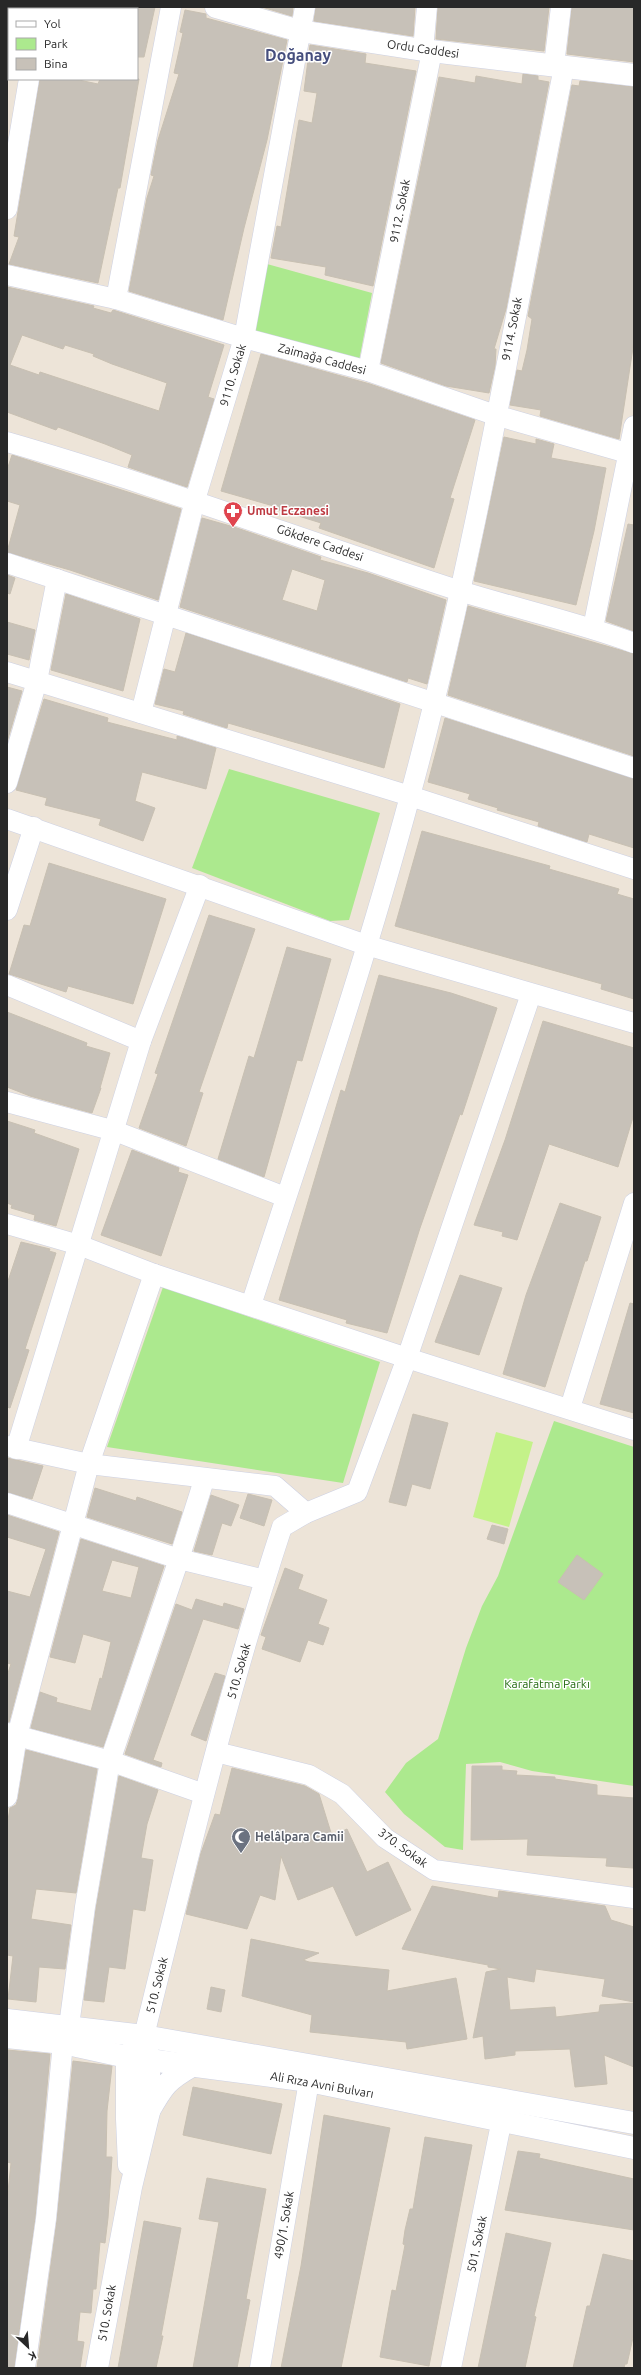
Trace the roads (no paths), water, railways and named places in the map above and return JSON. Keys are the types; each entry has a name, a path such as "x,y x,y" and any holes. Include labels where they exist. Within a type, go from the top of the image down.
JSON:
{"main road":[{"name":"Ordu Caddesi","path":"216,7 300,32 427,51 634,75"},
{"name":"Ali Rıza Avni Bulvarı","path":"7,2020 66,2034 127,2057 309,2082 634,2148"},
{"name":"Ali Rıza Avni Bulvarı","path":"7,2037 66,2034 144,2036 634,2123"},
{"path":"127,2057 144,2036"},
{"name":"510. Sokak","path":"97,2368 130,2187 149,2112 148,2059 144,2036"},
{"name":"510. Sokak","path":"127,2057 126,2119 130,2187"},
{"path":"149,2112 161,2090 171,2078 192,2066"}],"street":[{"path":"116,299 172,7"},
{"name":"9110. Sokak","path":"141,713 195,500 244,338 305,7"},
{"name":"9112. Sokak","path":"368,371 427,51 427,7"},
{"name":"9114. Sokak","path":"251,1304 366,945 410,796 461,591 559,66 561,7"},
{"path":"7,209 29,80"},
{"name":"Zaimağa Caddesi","path":"7,274 116,299 244,338 368,371 495,415 631,454"},
{"path":"592,628 631,454 634,426"},
{"name":"Gökdere Caddesi","path":"8,444 195,500 461,591 592,628 634,643"},
{"path":"7,563 434,701 634,768"},
{"path":"7,783 37,681 57,579"},
{"path":"7,672 410,796 634,869"},
{"path":"7,819 200,885 366,945 634,1023"},
{"path":"7,910 34,827"},
{"path":"200,885 141,1041 115,1131 79,1245 12,1447 89,1464 204,1480 275,1486 306,1513"},
{"path":"7,985 141,1041"},
{"name":"510. Sokak","path":"144,2036 204,1794 265,1580 282,1527 306,1513 358,1492 407,1358 531,994"},
{"path":"7,1102 115,1131 285,1198"},
{"path":"570,1408 634,1203"},
{"path":"8,1230 79,1245 154,1274 251,1304 407,1358 570,1408 634,1430"},
{"path":"7,1797 12,1734 89,1464 154,1274"},
{"path":"25,2368 46,2219 66,2034 85,1907 110,1761 179,1559 204,1480"},
{"path":"7,1503 179,1559 265,1580"},
{"path":"12,1734 110,1761 204,1794"},
{"name":"370. Sokak","path":"216,1752 309,1775 342,1794 385,1838 434,1870 634,1898"},
{"name":"490/1. Sokak","path":"260,2368 309,2082"},
{"name":"501. Sokak","path":"451,2368 502,2120"}],"place":[{"name":"Umut Eczanesi","path":"233,528"},
{"name":"Helâlpara Camii","path":"241,1854"}],"district":[{"name":"Doğanay","path":"298,55"}],"park label":[{"name":"Karafatma Parkı","path":"547,1684"}]}
